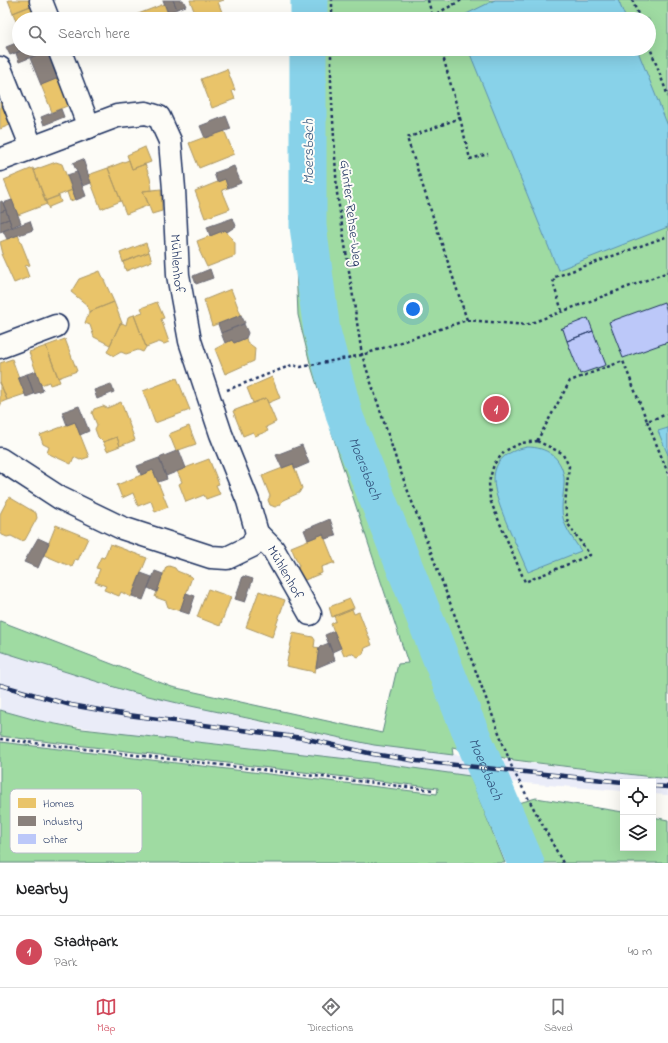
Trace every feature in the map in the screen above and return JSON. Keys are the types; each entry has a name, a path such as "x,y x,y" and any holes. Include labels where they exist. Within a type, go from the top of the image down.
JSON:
{"street":[{"path":"62,56 89,127"},
{"path":"0,68 32,148"},
{"name":"Mühlenhof","path":"0,160 118,116 146,113 159,117 170,141 178,275 190,341 221,434 248,501 257,533 273,550 310,614"},
{"path":"0,347 56,326"},
{"name":"Mühlenhof","path":"0,459 60,498 122,528 211,557 227,558 252,546 257,533"}],"path":[{"path":"332,0 332,12"},
{"path":"428,0 432,12"},
{"path":"442,12 462,0"},
{"path":"632,0 637,12"},
{"name":"Günter-Rehse-Weg","path":"331,56 337,193 362,355 398,462 513,770 563,863"},
{"path":"443,56 470,159 488,154"},
{"path":"653,56 668,96"},
{"path":"460,118 407,138 467,320"},
{"path":"562,311 553,283 556,277 668,236"},
{"path":"250,381 292,365 301,367 362,355 467,320 526,325 668,272"},
{"path":"537,441 570,381 623,361 668,473"},
{"path":"647,421 668,414"},
{"path":"537,441 562,453 569,466 565,504 568,524 590,555 525,582 490,500 489,482 494,464 505,451 521,443 537,441"},
{"path":"0,739 433,790"}],"shaded area":[{"path":"0,651 127,691 287,728 374,745 668,779 668,795 656,794 656,779 620,779 620,791 511,782 348,759 138,736 40,721 0,710"}],"green space":[{"path":"293,0 668,0 668,779 514,760 452,747 453,755 374,745 127,691 0,651 0,621 172,687 382,733 398,664 408,663 339,455 310,363 298,315 291,144 292,56 656,56 656,12 292,12"},
{"path":"0,710 40,721 82,729 348,759 470,776 505,863 0,863 0,742 437,794 438,788 0,736"},
{"path":"536,798 620,812 620,851 656,851 656,818 668,820 668,863 542,863 512,805"}],"water":[{"path":"495,0 618,0 623,12 470,12"},
{"path":"471,56 640,56 668,126 668,227 558,270"},
{"path":"668,428 668,455 658,431"},
{"path":"527,447 534,447 547,451 552,454 560,464 564,477 562,508 563,518 568,531 581,551 528,572 502,511 495,487 494,476 496,467 502,458 512,452"}],"building: Homes":[{"path":"8,0 32,0 33,5 13,12"},
{"path":"190,0 224,0 218,2 222,12 192,12 194,11"},
{"path":"164,4 167,12 143,12"},
{"path":"33,5 36,12 16,12"},
{"path":"227,69 235,90 232,91 235,99 212,108 201,79"},
{"path":"61,77 72,104 52,112 41,85"},
{"path":"6,100 15,123 0,129 0,102"},
{"path":"224,130 234,154 199,168 189,143"},
{"path":"145,147 151,162 132,169 127,155"},
{"path":"129,160 132,169 145,164 152,190 143,191 149,205 126,214 108,168"},
{"path":"56,162 62,164 72,190 45,201 34,170"},
{"path":"33,168 47,204 18,215 4,180"},
{"path":"108,168 121,201 101,209 88,175"},
{"path":"225,179 228,188 222,190 230,209 205,218 195,191"},
{"path":"161,189 162,211 152,214 143,191"},
{"path":"72,190 76,199 70,201 67,192"},
{"path":"59,196 61,202 49,207 49,209 45,201"},
{"path":"225,230 235,243 235,256 207,267 199,250 197,241"},
{"path":"18,235 30,265 25,266 29,277 14,283 1,254 3,254 0,242"},
{"path":"146,243 149,252 123,262 120,253"},
{"path":"149,252 152,261 126,271 123,262"},
{"path":"100,271 114,302 89,312 87,305 71,292 79,279"},
{"path":"231,289 241,315 212,326 204,300"},
{"path":"114,302 122,323 120,324 110,345 94,337 90,325 85,323 89,312"},
{"path":"157,302 164,318 161,319 169,342 164,344 159,342 146,347 134,315 143,312 141,308"},
{"path":"134,315 146,347 143,352 138,350 126,354 121,352 114,356 107,352 120,324 122,323 126,325 128,317"},
{"path":"246,338 247,342 255,348 254,361 225,374 215,349 232,340 234,343"},
{"path":"65,339 77,371 58,378 46,346"},
{"path":"46,346 60,382 50,385 49,382 41,385 29,352"},
{"path":"12,359 25,394 7,400 0,382 0,363"},
{"path":"272,377 280,398 268,403 266,398 253,403 247,388"},
{"path":"177,378 190,410 155,423 143,391"},
{"path":"0,382 7,400 2,402 0,406"},
{"path":"266,398 276,422 266,427 268,431 255,436 253,432 243,436 233,411"},
{"path":"121,402 135,440 120,446 117,437 103,442 98,437 95,429 97,425 92,413 94,409 103,406 107,408"},
{"path":"75,422 89,457 80,460 74,457 71,464 47,453 49,447 43,444 40,435"},
{"path":"189,426 196,444 176,451 169,434"},
{"path":"117,437 120,446 107,451 103,442"},
{"path":"209,459 219,484 216,485 220,494 206,499 204,495 186,502 179,484 182,482 177,471"},
{"path":"293,464 302,488 299,493 283,500 280,505 275,507 270,505 268,500 270,496 262,476"},
{"path":"153,470 168,507 155,512 151,501 138,506 133,493 122,498 117,485"},
{"path":"9,497 36,513 37,518 25,540 21,541 11,536 7,537 0,534 0,514"},
{"path":"56,525 88,538 78,560 75,559 72,567 44,555"},
{"path":"323,534 335,564 333,563 321,567 322,573 305,580 299,577 297,571 299,566 291,547"},
{"path":"110,544 147,558 131,597 121,592 119,596 104,590 106,586 95,582 100,569 96,568 101,557 104,558"},
{"path":"169,566 192,577 180,611 168,607 166,601 155,597 166,567"},
{"path":"208,589 231,597 220,626 197,617"},
{"path":"259,591 285,600 272,637 246,627"},
{"path":"350,599 354,608 332,617 329,607"},
{"path":"352,609 354,614 359,612 372,645 365,648 363,654 358,657 351,653 344,656 331,624 336,621 334,616"},
{"path":"293,633 313,637 315,640 314,647 320,648 315,672 286,666"}],"building: Industry":[{"path":"163,0 173,0 177,9 168,12"},
{"path":"173,0 183,0 186,6 177,9"},
{"path":"12,45 12,54 10,55 6,47"},
{"path":"17,56 34,56 19,62"},
{"path":"35,56 54,56 61,77 41,85 30,58"},
{"path":"61,109 64,117 44,125 41,117"},
{"path":"226,116 231,129 205,138 200,126"},
{"path":"83,159 91,183 83,186 73,163"},
{"path":"234,166 241,183 228,188 225,179 217,182 214,173"},
{"path":"77,172 86,196 76,200 67,175"},
{"path":"12,200 21,223 12,227 3,203"},
{"path":"2,201 6,210 0,212 0,202"},
{"path":"6,210 9,219 0,222 0,212"},
{"path":"233,218 236,226 227,232 225,230 210,236 207,227"},
{"path":"9,219 12,227 0,232 0,222"},
{"path":"30,221 33,230 7,239 3,231"},
{"path":"210,269 213,278 196,284 193,276"},
{"path":"241,315 245,323 221,333 218,324"},
{"path":"244,324 248,333 246,338 234,343 232,340 225,343 221,333"},
{"path":"36,371 43,391 34,394 27,374"},
{"path":"27,374 34,394 26,397 18,377"},
{"path":"111,384 114,392 97,399 94,390"},
{"path":"79,406 89,431 80,435 75,422 67,425 62,412"},
{"path":"302,445 309,463 295,469 293,464 282,468 276,455"},
{"path":"179,450 186,468 166,476 159,458"},
{"path":"159,458 167,479 158,482 153,470 141,475 137,466"},
{"path":"330,519 336,536 325,539 323,534 308,540 304,530"},
{"path":"38,538 49,543 38,568 24,562"},
{"path":"155,571 163,574 157,592 148,588"},
{"path":"141,573 152,577 143,600 132,596"},
{"path":"243,576 253,579 245,602 235,599"},
{"path":"186,593 195,596 189,614 180,611"},
{"path":"334,631 341,648 332,652 325,635"},
{"path":"329,643 335,660 316,668 319,647"}],"building: Other":[{"path":"664,302 668,315 668,342 623,358 609,322"},
{"path":"588,318 593,331 567,341 563,329 560,329"},
{"path":"593,331 606,365 580,374 567,341"}],"waterway":[{"name":"Moersbach","path":"309,0 309,12"},
{"name":"Moersbach","path":"308,56 308,226 322,331 345,417 465,719 526,863"}],"railway":[{"path":"0,685 71,705 128,715 303,738 373,754 417,761 620,782"},
{"path":"656,786 668,787"}],"place":[{"name":"Stadtpark","path":"496,409"}]}
